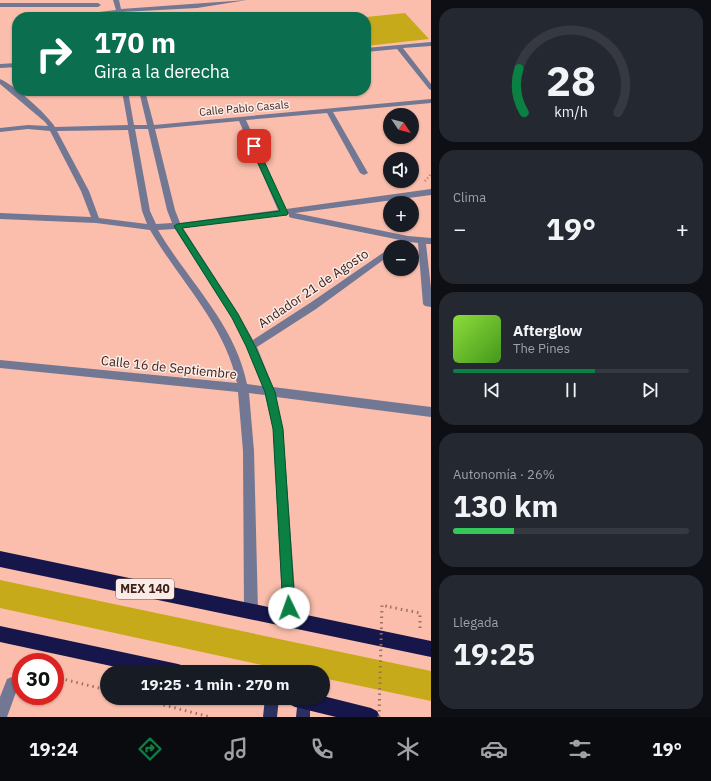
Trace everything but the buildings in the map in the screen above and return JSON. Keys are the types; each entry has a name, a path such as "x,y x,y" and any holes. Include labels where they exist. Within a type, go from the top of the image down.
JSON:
{"highway":[{"name":"MEX 140","path":"0,559 426,648"},
{"path":"0,634 145,665"},
{"path":"301,705 371,717"}],"main road":[{"path":"270,717 271,705"}],"street":[{"path":"116,0 119,12"},
{"path":"138,12 244,0"},
{"path":"0,5 99,2 102,12"},
{"path":"371,50 431,44"},
{"path":"399,47 431,88"},
{"path":"0,62 12,61"},
{"path":"0,66 12,65"},
{"path":"0,80 12,89"},
{"path":"20,96 54,129 85,191 96,220"},
{"path":"126,96 146,210 152,227 211,314 229,345 243,388 248,423 252,611"},
{"path":"143,96 177,226 235,316 251,346 270,392 278,429 290,620"},
{"name":"Calle Pablo Casals","path":"0,131 5,134 28,134 54,129 151,127 242,120 431,101"},
{"path":"329,111 364,173"},
{"path":"242,120 284,213"},
{"path":"0,216 96,220 152,227 177,226 284,213 431,192"},
{"path":"284,213 408,239 426,241 428,304"},
{"name":"Andador 21 de Agosto","path":"251,346 314,306 383,256"},
{"name":"Calle 16 de Septiembre","path":"0,364 243,388 431,412"},
{"path":"0,717 12,684"}],"path":[{"path":"378,717 382,606 390,606 420,613 426,648"},
{"path":"64,679 100,688"},
{"path":"163,705 210,717"}],"shaded area":[{"path":"405,13 429,39 371,45 371,16"},
{"path":"0,580 431,671 431,701 330,679 330,665 262,665 0,608"}],"route":[{"path":"254,146 284,213 177,226 235,316 251,346 270,392 278,429 289,608"}]}
